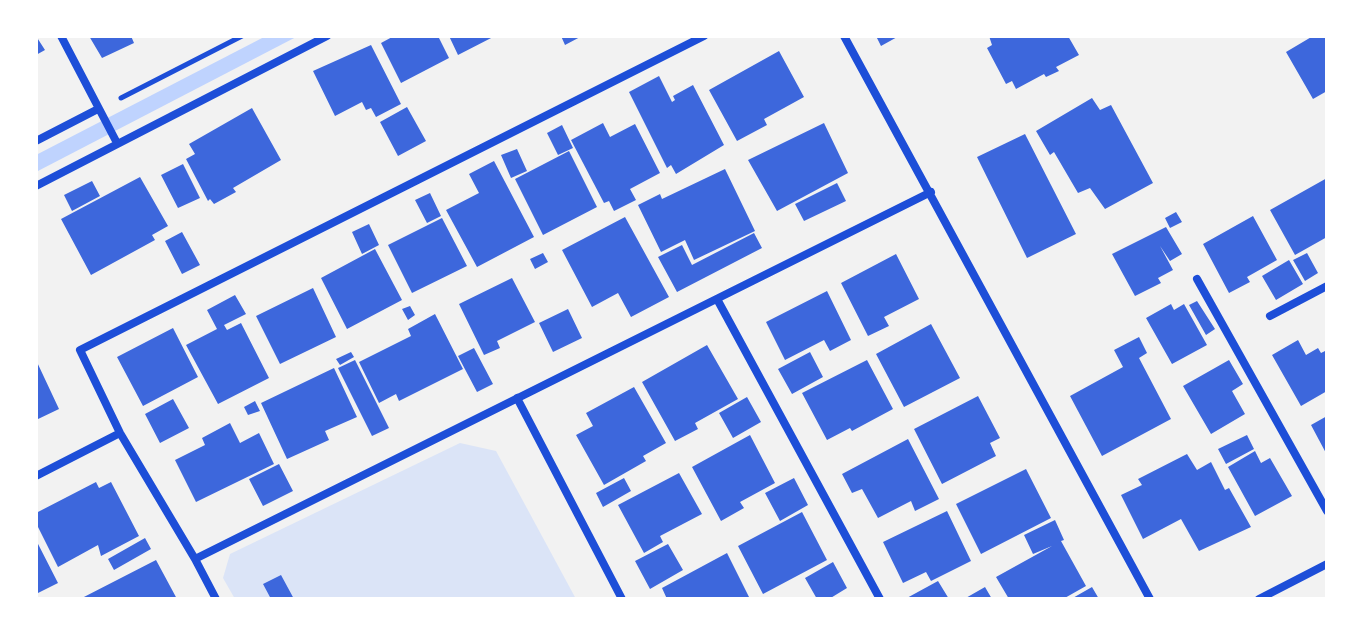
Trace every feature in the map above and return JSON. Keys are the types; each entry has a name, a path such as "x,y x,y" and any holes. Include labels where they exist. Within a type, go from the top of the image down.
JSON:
{"street":[{"path":"61,36 117,143"},
{"path":"36,186 327,36"},
{"path":"216,599 120,433 80,350 704,36"},
{"path":"844,36 1150,599"},
{"path":"36,141 101,113"},
{"path":"195,559 931,192"},
{"path":"1197,279 1327,511"},
{"path":"1270,316 1327,286"},
{"path":"717,299 880,599"},
{"path":"517,398 622,599"},
{"path":"36,476 120,433"},
{"path":"1259,599 1327,564"}],"path":[{"path":"101,113 242,36"},
{"path":"177,69 181,77"}],"shaded area":[{"path":"460,443 496,451 576,599 235,599 223,578 230,554"}],"water":[{"path":"266,36 298,36 36,172 36,155"}],"building":[{"path":"36,36 45,50 36,55"},
{"path":"89,36 131,36 134,43 102,58"},
{"path":"394,36 438,36 449,58 401,83 381,43"},
{"path":"449,36 495,36 458,55"},
{"path":"561,36 582,36 565,45"},
{"path":"876,36 899,36 881,46"},
{"path":"989,36 1068,36 1079,55 1056,67 1059,71 1046,77 1044,74 1016,89 1012,81 1006,84 987,48 992,45"},
{"path":"1313,36 1327,36 1327,91 1313,99 1286,52"},
{"path":"371,45 401,104 376,117 371,108 366,110 362,102 335,116 313,71"},
{"path":"779,51 804,97 764,119 767,125 737,141 709,90"},
{"path":"659,76 672,102 675,100 673,96 693,85 724,145 676,174 671,165 667,168 629,92"},
{"path":"1092,98 1100,110 1111,105 1153,183 1105,209 1090,188 1078,193 1054,152 1050,155 1036,131"},
{"path":"407,107 426,141 398,156 380,122"},
{"path":"252,108 281,160 233,188 236,192 214,204 210,199 208,201 186,159 195,154 189,144"},
{"path":"603,123 610,137 635,124 660,173 630,189 636,200 614,211 609,201 604,203 571,140"},
{"path":"824,123 848,173 777,211 748,160"},
{"path":"562,125 573,148 558,155 547,133"},
{"path":"1025,134 1076,234 1027,258 977,157"},
{"path":"517,149 527,171 511,178 501,155"},
{"path":"569,151 597,207 543,235 515,179"},
{"path":"494,161 534,237 477,267 446,210 479,193 469,174"},
{"path":"183,164 200,198 178,208 161,175"},
{"path":"725,169 755,231 694,260 685,240 661,252 638,205 660,194 662,199"},
{"path":"140,177 168,226 152,235 155,240 91,275 61,219"},
{"path":"1327,178 1327,237 1295,255 1270,210"},
{"path":"92,181 100,196 72,211 64,195"},
{"path":"837,183 846,201 804,221 795,204"},
{"path":"430,193 441,216 427,223 415,200"},
{"path":"1176,212 1182,222 1170,228 1165,218"},
{"path":"1253,216 1277,260 1247,277 1250,282 1229,293 1203,244"},
{"path":"625,217 669,297 631,317 618,293 592,307 562,250"},
{"path":"442,218 467,266 412,293 388,245"},
{"path":"369,224 379,245 362,254 352,232"},
{"path":"1166,227 1182,254 1170,261 1160,246 1173,270 1158,278 1161,283 1135,296 1112,254"},
{"path":"182,232 200,265 182,274 165,241"},
{"path":"754,233 762,248 677,292 658,257 682,245 692,265"},
{"path":"375,249 402,300 347,329 321,278"},
{"path":"543,253 548,262 535,269 530,259"},
{"path":"1307,253 1318,273 1305,281 1293,260"},
{"path":"896,254 919,299 884,317 889,326 868,336 841,283"},
{"path":"1289,260 1303,284 1276,300 1262,276"},
{"path":"512,278 535,322 497,341 500,348 484,355 459,304"},
{"path":"313,288 336,337 280,364 256,316"},
{"path":"827,291 851,340 830,351 824,340 785,360 766,322"},
{"path":"235,295 246,314 224,325 227,330 241,323 269,378 218,404 186,345 217,329 207,310"},
{"path":"1197,301 1215,329 1206,335 1189,305"},
{"path":"1171,304 1174,310 1184,304 1207,345 1172,364 1146,318"},
{"path":"410,306 415,315 408,320 402,309"},
{"path":"568,309 582,338 553,352 539,323"},
{"path":"435,314 463,369 399,401 396,394 379,403 359,362 411,336 408,329"},
{"path":"931,324 960,378 904,407 876,354"},
{"path":"173,328 198,377 143,406 117,357"},
{"path":"1139,337 1147,353 1139,358 1171,419 1102,456 1070,396 1123,367 1114,350"},
{"path":"1298,340 1306,355 1318,348 1321,353 1327,350 1327,391 1301,406 1272,355"},
{"path":"707,345 738,399 695,423 698,429 675,441 642,382"},
{"path":"474,348 493,384 477,392 458,356"},
{"path":"351,352 354,357 340,365 336,359"},
{"path":"810,352 823,377 792,394 778,369"},
{"path":"36,360 59,409 36,420"},
{"path":"355,360 389,428 372,436 338,368"},
{"path":"867,360 893,409 852,431 850,428 827,440 802,393"},
{"path":"1229,360 1243,384 1232,391 1245,414 1211,434 1183,386"},
{"path":"334,368 357,417 325,431 329,440 287,459 261,403"},
{"path":"634,387 666,443 643,456 646,461 604,485 576,435 593,426 586,413"},
{"path":"978,396 1000,438 990,443 996,456 942,484 914,429"},
{"path":"747,397 761,422 733,438 719,413"},
{"path":"173,399 189,428 160,443 145,414"},
{"path":"255,401 260,411 248,415 244,407"},
{"path":"1327,416 1327,455 1311,425"},
{"path":"230,423 240,443 259,433 274,464 196,502 175,460 205,445 202,438"},
{"path":"750,435 775,483 740,502 744,508 721,521 692,467"},
{"path":"1247,435 1254,449 1226,464 1218,449"},
{"path":"908,439 939,499 915,511 911,501 878,518 862,489 852,493 842,474"},
{"path":"1255,451 1261,463 1270,458 1292,496 1255,516 1228,467"},
{"path":"1187,454 1197,470 1211,462 1225,490 1229,488 1251,527 1199,551 1181,519 1143,539 1121,495 1142,485 1138,479"},
{"path":"279,464 293,491 263,506 249,479"},
{"path":"1026,469 1051,518 981,554 956,504"},
{"path":"679,473 702,514 660,536 663,542 644,553 618,505"},
{"path":"624,478 631,491 603,507 596,493"},
{"path":"794,478 808,505 780,521 765,493"},
{"path":"96,482 99,488 111,482 139,536 101,556 98,545 58,567 36,523 36,513"},
{"path":"947,511 971,561 931,581 926,572 903,583 883,542"},
{"path":"802,512 827,560 763,594 738,546"},
{"path":"1055,520 1064,540 1061,541 1086,586 1063,599 1009,599 996,577 1052,546 1033,554 1024,535"},
{"path":"145,538 151,549 114,570 108,559"},
{"path":"36,540 58,583 36,594"},
{"path":"668,544 683,570 650,589 635,561"},
{"path":"727,553 750,599 667,599 662,588"},
{"path":"156,560 177,599 80,599"},
{"path":"833,562 847,588 829,599 817,599 805,578"},
{"path":"281,575 294,599 271,599 263,584"},
{"path":"938,581 949,599 905,599"},
{"path":"985,587 992,599 964,599"},
{"path":"1092,587 1099,599 1071,599"}]}
